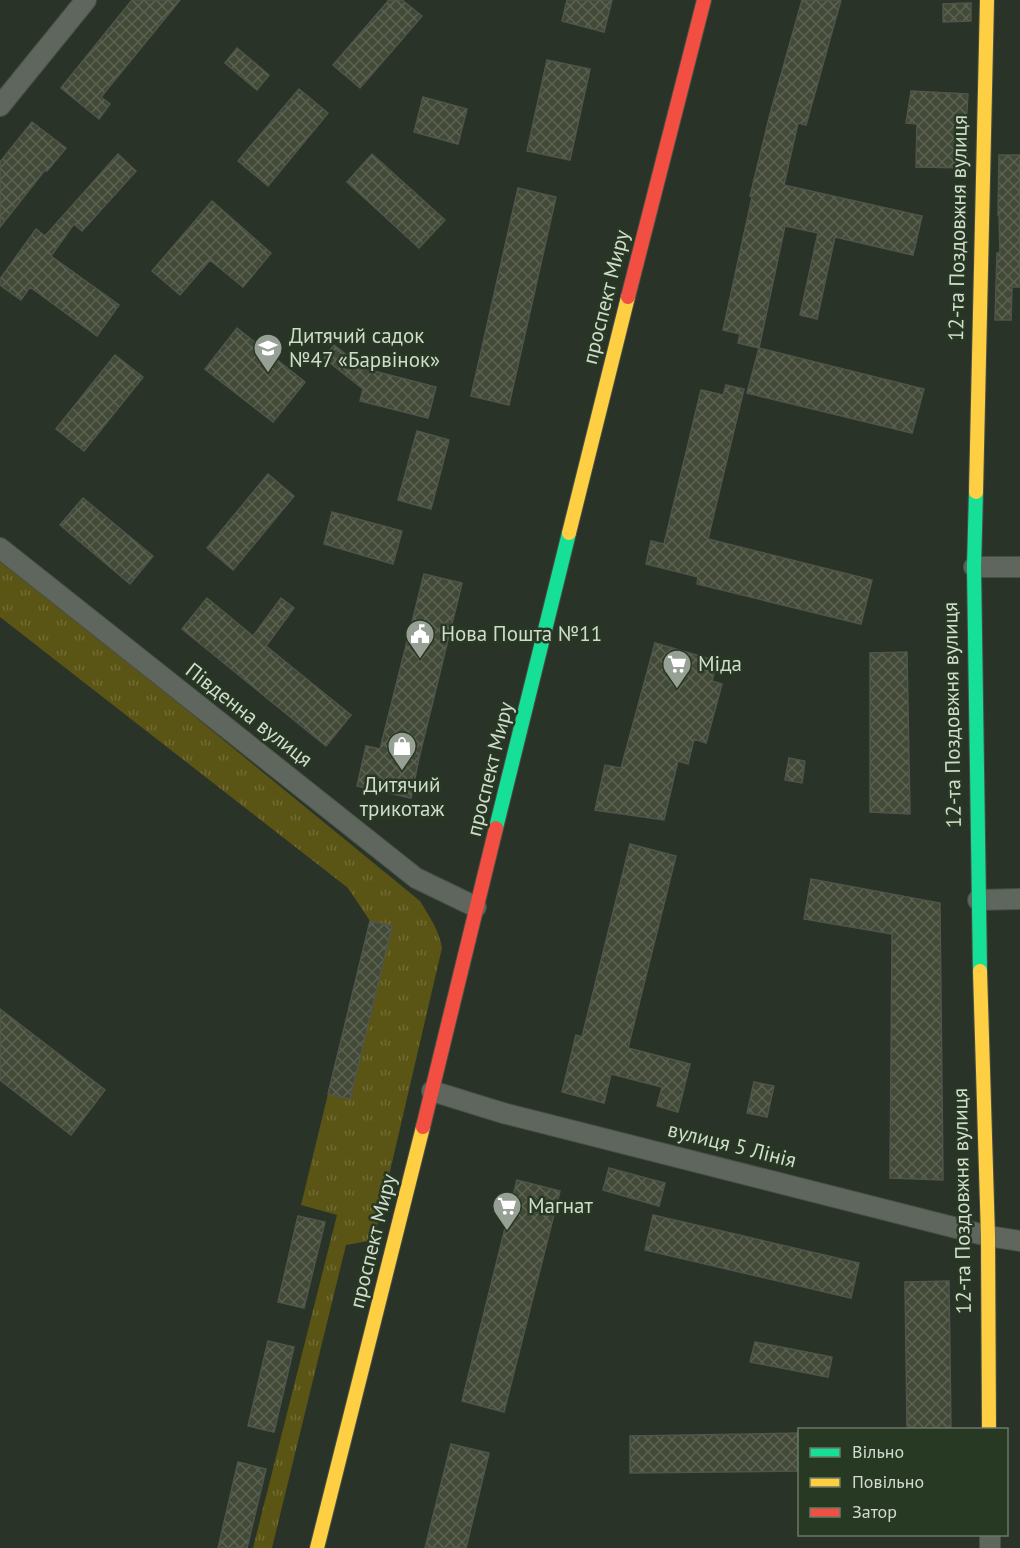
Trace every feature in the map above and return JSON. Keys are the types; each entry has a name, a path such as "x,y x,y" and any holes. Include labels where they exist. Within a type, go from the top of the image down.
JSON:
{"main road":[{"name":"проспект Миру","path":"317,1548 642,242 705,0"},
{"name":"12-та Поздовжня вулиця","path":"987,0 974,567 978,900 988,1236 989,1428"}],"street":[{"path":"0,106 86,0"},
{"name":"Південна вулиця","path":"0,548 416,878 476,907"},
{"path":"974,567 1020,567"},
{"path":"978,900 1020,899"},
{"name":"вулиця 5 Лінія","path":"432,1091 503,1113 988,1236 1020,1241"}],"green space":[{"path":"0,557 420,901 441,941 442,948 374,1240 346,1245 272,1548 253,1548 337,1215 301,1205 370,921 348,888 0,617"}],"building":[{"path":"132,0 180,0 101,97 110,104 99,119 61,88"},
{"path":"389,0 402,0 422,16 360,88 333,65"},
{"path":"567,0 612,0 604,32 562,21"},
{"path":"802,0 841,0 806,125 798,123 784,185 922,216 913,255 835,237 817,319 800,315 818,233 785,226 759,348 738,343 740,334 723,330 752,197 750,196"},
{"path":"971,3 971,21 943,22 943,4"},
{"path":"237,48 269,75 257,90 225,63"},
{"path":"547,60 590,69 570,160 527,151"},
{"path":"299,89 328,113 268,186 238,161"},
{"path":"911,91 968,94 967,168 916,167 917,124 906,123"},
{"path":"423,97 467,109 458,144 414,132"},
{"path":"32,122 66,148 47,171 45,170 0,227 0,162"},
{"path":"118,154 136,171 82,231 74,224 51,256 119,305 97,336 30,287 21,300 0,285 0,279 36,229 45,236"},
{"path":"372,154 445,220 419,248 347,182"},
{"path":"999,155 1020,155 1020,287 1012,287 1011,320 995,320 997,253 1000,253"},
{"path":"518,188 556,197 509,405 471,396"},
{"path":"212,201 271,253 243,287 210,260 180,295 152,271"},
{"path":"237,328 305,382 273,422 205,369"},
{"path":"334,345 354,361 351,365 436,387 428,418 360,401 363,389 324,358"},
{"path":"759,348 924,389 912,433 747,393"},
{"path":"115,355 143,377 84,451 56,429"},
{"path":"726,385 744,389 708,539 872,580 861,624 697,584 698,577 646,564 651,541 664,544 701,390 723,395"},
{"path":"417,431 449,440 431,509 398,500"},
{"path":"268,474 294,496 233,570 207,548"},
{"path":"83,498 153,556 130,584 60,525"},
{"path":"332,512 402,531 393,564 324,544"},
{"path":"424,574 462,583 411,798 357,786 366,746 380,749"},
{"path":"207,598 253,636 281,598 294,608 266,646 351,715 326,746 182,629"},
{"path":"655,643 717,661 712,681 722,684 706,743 694,739 688,764 678,761 664,820 595,810 605,765 621,768"},
{"path":"907,652 910,814 870,812 870,653"},
{"path":"789,758 805,761 802,783 785,780"},
{"path":"630,844 676,856 628,1048 690,1064 678,1112 657,1106 662,1087 611,1074 604,1103 562,1092 576,1035 582,1037"},
{"path":"811,879 940,903 943,1180 890,1178 892,934 804,919"},
{"path":"370,921 392,926 350,1099 328,1094"},
{"path":"0,1009 105,1090 71,1135 0,1080"},
{"path":"754,1082 774,1086 767,1117 747,1113"},
{"path":"609,1168 665,1183 659,1206 603,1190"},
{"path":"517,1180 560,1191 504,1412 462,1401"},
{"path":"653,1215 859,1263 851,1298 645,1250"},
{"path":"298,1216 325,1222 304,1308 278,1302"},
{"path":"949,1281 951,1428 907,1428 905,1282"},
{"path":"268,1341 294,1347 274,1432 248,1426"},
{"path":"755,1342 832,1357 828,1377 750,1362"},
{"path":"798,1433 798,1471 630,1473 630,1436"},
{"path":"451,1444 489,1453 466,1548 425,1548"},
{"path":"238,1462 266,1469 247,1548 218,1548"}],"traffic: fast":[{"path":"976,492 974,567 980,971"},
{"path":"496,828 569,533"}],"traffic: slow":[{"path":"976,492 987,0"},
{"path":"569,533 628,297"},
{"path":"980,971 988,1236 989,1428"},
{"path":"317,1548 423,1127"}],"traffic: jam":[{"path":"628,297 704,0"},
{"path":"423,1127 496,828"}],"place":[{"name":"Дитячий садок №47 «Барвінок»","path":"268,374"},
{"name":"Нова Пошта №11","path":"420,660"},
{"name":"Міда","path":"677,690"},
{"name":"Дитячий трикотаж","path":"402,772"},
{"name":"Магнат","path":"507,1232"}]}
